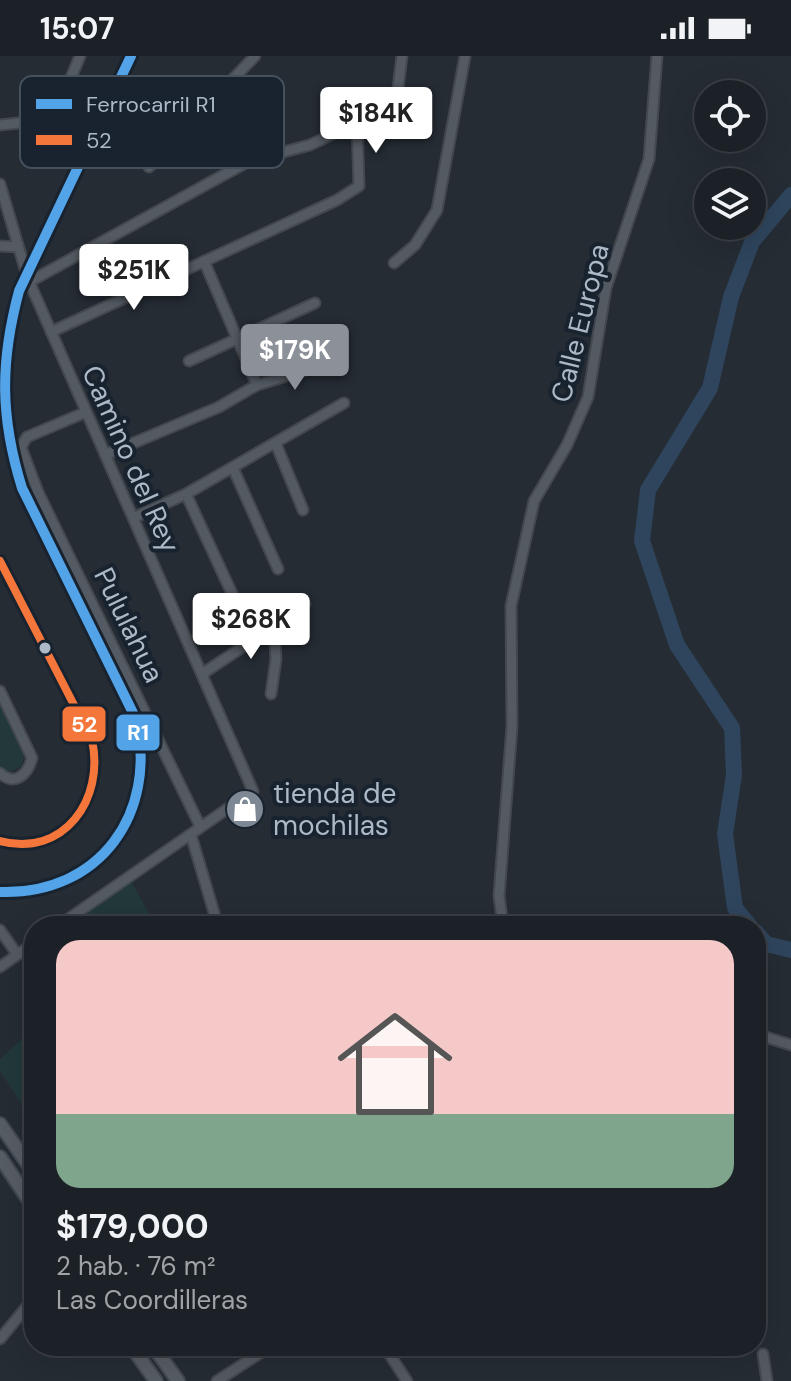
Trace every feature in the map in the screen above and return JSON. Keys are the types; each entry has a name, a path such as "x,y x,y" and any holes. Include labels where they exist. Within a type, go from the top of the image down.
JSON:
{"main road":[{"path":"0,1124 24,1158"},
{"path":"0,1158 24,1193"},
{"path":"138,1356 156,1381"},
{"path":"160,1356 178,1381"}],"street":[{"path":"71,76 80,56"},
{"path":"236,76 255,56"},
{"path":"284,152 310,145 369,117 397,110 402,56"},
{"path":"394,263 415,245 437,210 465,56"},
{"name":"Calle Europa","path":"500,916 512,726 511,606 534,501 567,445 588,397 606,288 649,159 657,56"},
{"path":"0,125 20,123"},
{"path":"51,332 337,200 359,186 357,124"},
{"path":"27,277 236,168"},
{"name":"Camino del Rey","path":"0,184 27,277 253,791 200,826"},
{"path":"0,246 17,247"},
{"path":"204,261 257,385"},
{"path":"189,361 315,303"},
{"path":"105,455 219,407 257,385 329,363"},
{"path":"133,518 186,494 344,403"},
{"name":"Pululahua","path":"86,412 21,442 38,492 200,826"},
{"path":"276,444 303,510"},
{"path":"233,468 278,569"},
{"path":"186,494 235,600"},
{"path":"0,561 92,740 95,754 93,787 77,818 46,838 12,845 0,841"},
{"path":"202,674 305,604"},
{"path":"271,694 276,659 274,626"},
{"path":"0,691 32,758 29,771 18,779 5,778 0,773"},
{"path":"73,916 200,826"},
{"path":"191,835 215,916"},
{"path":"0,930 17,954"},
{"path":"0,967 24,949"},
{"path":"766,1037 791,1045"},
{"path":"0,1339 24,1310"},
{"path":"217,1381 256,1356"},
{"path":"391,1356 407,1381"},
{"path":"763,1356 767,1381"}],"green space":[{"path":"0,705 24,756 21,766 11,772 0,767"},
{"path":"128,876 150,916 72,916"},
{"path":"24,1037 24,1108 0,1071 0,1059"}],"waterway":[{"path":"742,916 735,908 725,834 734,775 732,728 677,645 642,541 648,490 710,388 731,297 752,242 791,195"},
{"path":"766,944 791,950"}],"rail line":[{"name":"R1","path":"121,76 131,56"},
{"name":"R1","path":"0,892 35,889 67,879 93,863 114,842 129,816 138,786 141,754 136,719 22,488 6,413 8,342 19,291 78,168"}],"transit line":[{"name":"52","path":"0,561 92,740 94,762 92,783 85,802 75,819 61,832 43,841 23,844 0,841"}],"place":[{"name":"tienda de mochilas","path":"245,809"}]}
